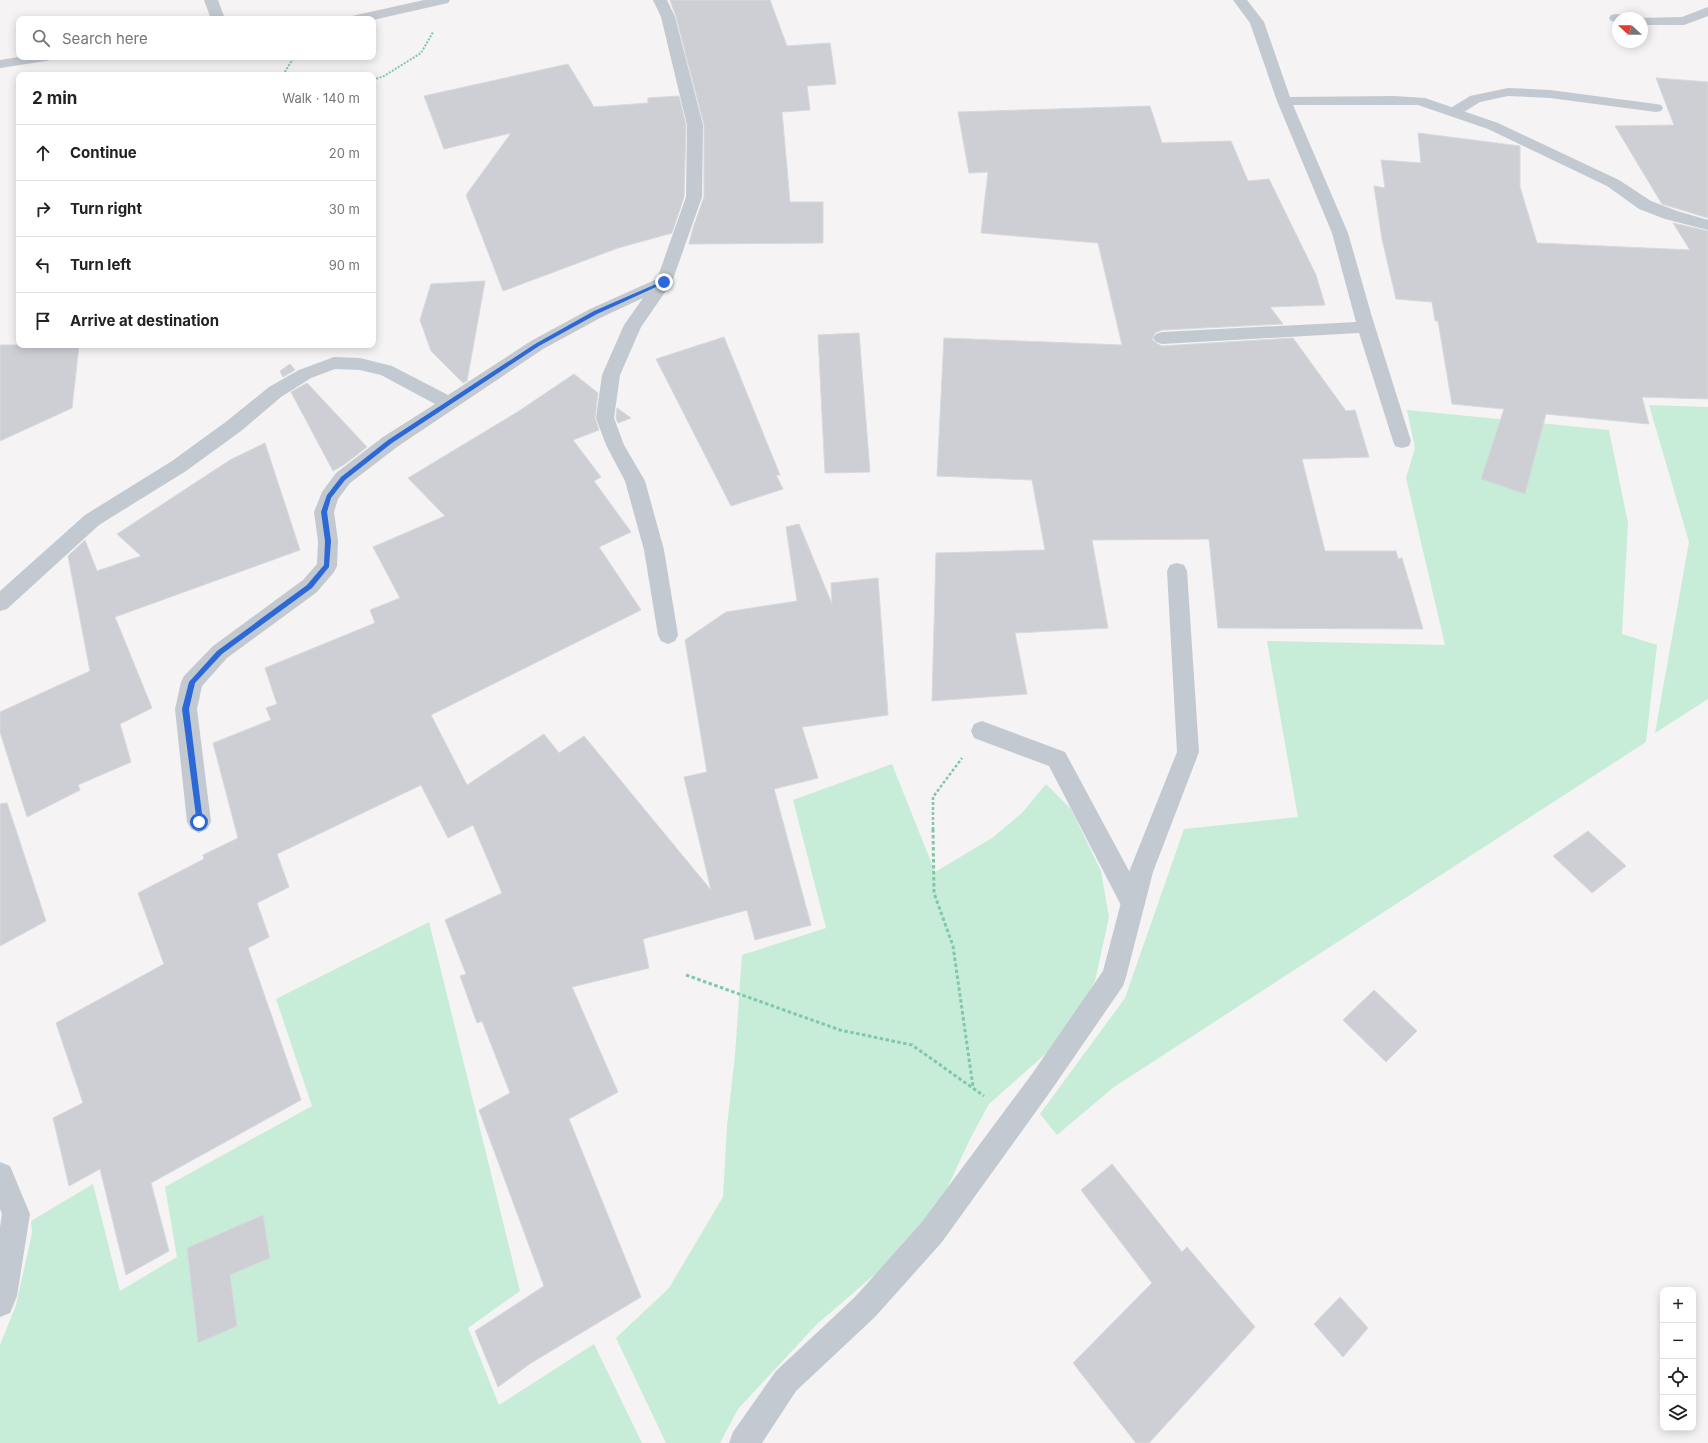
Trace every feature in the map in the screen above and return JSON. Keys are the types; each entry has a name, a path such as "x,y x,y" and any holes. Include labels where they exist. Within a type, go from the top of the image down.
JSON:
{"street":[{"path":"211,0 217,16"},
{"path":"382,0 392,11"},
{"path":"370,16 443,0"},
{"path":"660,0 668,17 695,125 694,196 664,282 633,325 611,375 605,418 615,445 635,481 654,550 668,635"},
{"path":"1240,0 1257,22 1284,101 1340,233 1367,328 1402,441"},
{"path":"1648,21 1684,21 1708,11"},
{"path":"0,64 26,60"},
{"path":"1454,112 1475,99 1508,92 1550,94 1656,108"},
{"path":"1284,101 1420,101 1493,126 1613,183 1645,205 1671,215 1708,224"},
{"path":"199,822 186,709 192,682 220,652 310,586 327,566 328,541 324,512 329,497 343,478 390,442 537,345 596,313 664,282"},
{"path":"1162,338 1367,328"},
{"path":"0,603 92,520 180,466 234,426 275,392 305,374 334,363 360,364 386,370 449,403"},
{"path":"744,1443 786,1381 865,1307 932,1232 1014,1120 1114,977 1141,872 1188,752 1177,571"},
{"path":"982,731 1057,759 1133,903"},
{"path":"0,1176 16,1214 0,1303"}],"path":[{"path":"376,79 384,76 421,53 434,30"},
{"path":"285,72 292,60"},
{"path":"973,1087 953,946 934,893 933,797 982,731"},
{"path":"686,975 840,1030 912,1045 973,1087 1014,1120"}],"green space":[{"path":"1649,405 1708,407 1708,699 1655,733 1689,542"},
{"path":"1407,410 1609,430 1628,523 1622,634 1657,645 1646,742 1114,1087 1057,1135 1040,1114 1125,998 1184,829 1298,817 1267,641 1445,645 1406,478 1415,448"},
{"path":"892,764 935,872 992,838 1022,813 1046,784 1071,809 1101,871 1109,917 1095,981 1059,1042 989,1104 970,1139 938,1208 888,1263 816,1325 738,1409 720,1443 666,1443 616,1338 669,1288 723,1197 727,1126 735,1055 742,955 826,928 793,800"},
{"path":"429,922 520,1291 468,1328 499,1405 594,1344 642,1443 0,1443 0,1345 16,1305 32,1233 31,1221 93,1184 120,1291 177,1257 165,1187 312,1106 276,999"}],"building":[{"path":"670,0 770,0 787,46 830,43 836,84 807,86 810,110 782,112 790,202 823,202 823,243 689,244 704,197 704,125 676,17"},
{"path":"568,64 594,107 648,103 648,98 679,96 686,125 684,197 672,233 618,248 503,291 466,195 511,133 444,149 424,96"},
{"path":"1656,78 1708,82 1708,218 1662,204 1615,126 1674,125"},
{"path":"1150,106 1162,143 1231,141 1248,181 1269,179 1316,275 1325,305 1270,307 1283,324 1162,330 1155,333 1152,339 1162,346 1293,338 1346,411 1355,410 1369,457 1302,459 1325,551 1396,551 1398,559 1402,558 1423,629 1218,628 1209,539 1092,540 1108,628 1015,633 1027,694 932,701 936,553 1045,550 1032,480 937,476 944,338 1122,345 1098,243 981,233 988,172 969,173 958,112"},
{"path":"1418,133 1520,146 1520,187 1537,243 1690,250 1673,223 1708,231 1708,399 1642,397 1649,424 1546,414 1525,494 1481,479 1504,409 1452,404 1438,321 1435,321 1432,302 1396,299 1382,239 1374,186 1385,188 1381,160 1421,163"},
{"path":"485,281 467,381 463,383 431,351 420,320 431,284"},
{"path":"859,333 870,472 825,473 818,335"},
{"path":"724,337 780,475 776,475 783,489 731,506 656,359"},
{"path":"0,345 16,345 16,348 79,348 72,408 0,441"},
{"path":"290,364 295,370 283,377 280,371"},
{"path":"574,374 598,393 595,418 599,430 573,440 601,477 594,481 631,532 599,547 641,610 431,715 467,785 544,734 559,753 584,736 711,890 684,777 707,772 685,640 726,612 797,601 786,527 799,524 832,604 831,583 878,578 888,715 802,727 818,778 774,789 811,925 755,940 747,910 643,939 649,968 572,987 618,1092 569,1119 641,1297 531,1363 498,1387 475,1331 544,1286 479,1110 510,1093 482,1021 477,1023 460,976 466,974 445,920 502,893 473,825 448,838 421,785 277,854 289,887 257,903 269,937 248,948 301,1100 151,1183 169,1251 126,1275 100,1169 69,1186 53,1118 83,1103 56,1023 164,964 138,893 204,859 203,855 238,838 213,743 271,720 266,708 277,704 265,668 375,623 370,610 400,598 373,547 445,516 408,478 519,411"},
{"path":"307,383 367,447 345,464 333,471 291,392"},
{"path":"617,408 631,418 618,423 616,418"},
{"path":"265,443 300,550 115,617 152,708 120,724 131,762 78,785 80,790 27,817 0,732 0,712 90,671 68,556 85,540 97,571 141,556 117,534 230,460"},
{"path":"7,803 46,921 0,946 0,804"},
{"path":"1588,831 1626,866 1592,893 1553,856"},
{"path":"1374,990 1417,1031 1386,1062 1343,1020"},
{"path":"1112,1164 1182,1252 1187,1247 1255,1327 1149,1443 1136,1443 1073,1363 1152,1283 1081,1190"},
{"path":"263,1215 270,1258 230,1275 237,1326 198,1343 187,1248"},
{"path":"1340,1297 1368,1328 1343,1357 1314,1324"}],"route":[{"path":"199,822 186,709 192,682 220,652 310,586 327,566 328,541 324,512 329,497 343,478 390,442 537,345 596,313 664,282"}]}
